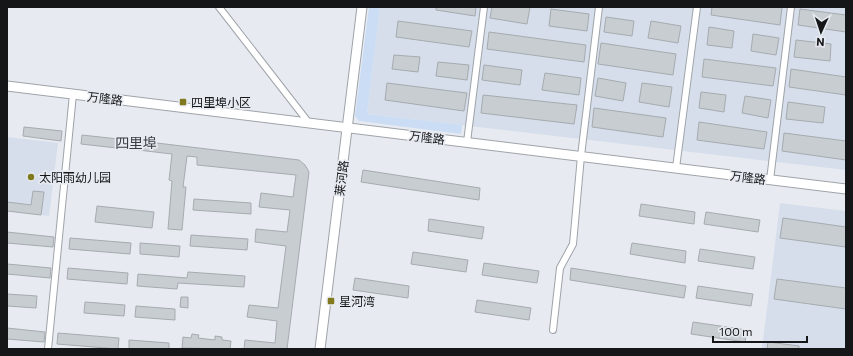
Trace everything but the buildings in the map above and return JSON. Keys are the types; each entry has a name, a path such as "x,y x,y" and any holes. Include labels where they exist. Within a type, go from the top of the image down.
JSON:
{"street":[{"path":"219,7 309,123"},
{"name":"莱河路","path":"320,349 362,7"},
{"path":"467,142 484,7"},
{"path":"553,330 560,268 573,244 581,156 600,7"},
{"path":"676,168 697,7"},
{"path":"770,180 791,7"},
{"name":"万隆路","path":"7,86 846,189"},
{"path":"48,349 73,94"}],"shaded area":[{"path":"369,7 380,7 367,114 462,125 461,134 359,121 355,116"},
{"path":"380,7 846,7 846,170 367,114"},
{"name":"太阳雨幼儿园","path":"7,137 58,143 49,216 7,211"},
{"path":"780,203 846,211 846,349 762,349"}],"place":[{"name":"四里埠小区","path":"183,102"},
{"name":"太阳雨幼儿园","path":"31,177"},
{"name":"星河湾","path":"331,301"}],"district":[{"name":"四里埠","path":"136,142"}]}
